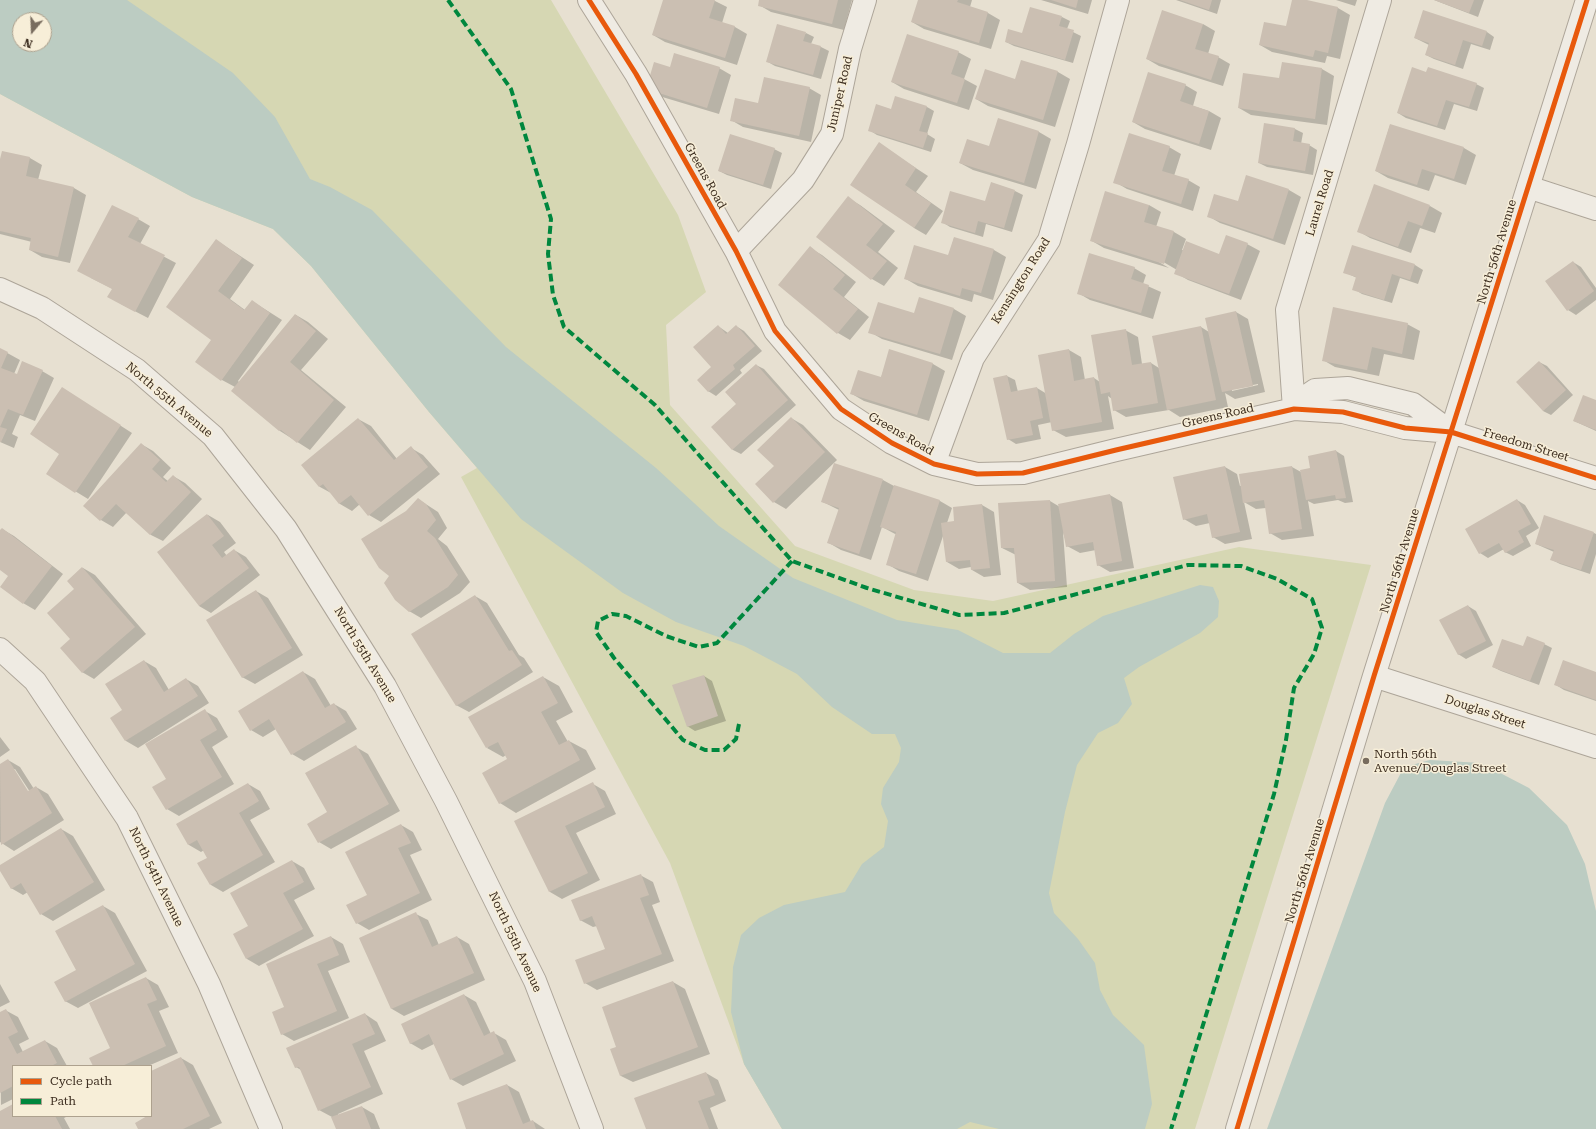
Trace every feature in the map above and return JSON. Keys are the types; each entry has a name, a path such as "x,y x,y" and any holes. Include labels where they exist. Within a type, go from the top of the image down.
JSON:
{"street":[{"name":"Juniper Road","path":"736,251 803,180 832,134 850,49 865,0"},
{"name":"Kensington Road","path":"934,464 973,358 1049,240 1118,0"},
{"name":"Laurel Road","path":"1294,409 1287,310 1380,0"},
{"name":"North 56th Avenue","path":"1237,1129 1374,676 1587,0"},
{"name":"Greens Road","path":"599,6 736,251 775,332 841,409 892,443 934,464 977,474 1023,473 1294,409 1344,412 1405,428 1451,432"},
{"path":"1528,187 1596,209"},
{"name":"North 55th Avenue","path":"0,290 42,308 137,370 213,436 286,529 385,686 446,801 535,980 592,1129"},
{"path":"1294,409 1305,397 1315,390 1348,388 1413,404 1451,432"},
{"path":"1354,415 1360,391"},
{"name":"Freedom Street","path":"1451,432 1596,478"},
{"name":"North 54th Avenue","path":"0,649 35,681 127,818 209,984 271,1129"},
{"name":"Douglas Street","path":"1374,676 1596,747"}],"green space":[{"path":"0,0 551,0 678,215 706,292 666,325 670,405 795,546 914,590 993,601 1239,547 1371,565 1195,1129 782,1129 744,1064 670,863 461,477 477,468 429,412 311,266 273,229 192,197 0,94"}],"shaded area":[{"path":"0,0 127,0 233,73 275,117 310,179 330,187 372,210 506,347 656,468 719,526 793,578 897,620 958,630 1003,653 1050,653 1074,634 1103,616 1200,585 1213,587 1219,601 1218,617 1200,633 1139,667 1124,678 1132,704 1118,723 1098,733 1077,765 1065,812 1049,893 1054,913 1078,939 1095,963 1100,990 1113,1015 1144,1045 1152,1104 1145,1129 999,1129 970,1122 957,1129 782,1129 744,1064 731,1012 733,967 741,935 759,918 784,905 845,892 862,864 884,847 888,821 881,804 883,788 899,762 901,748 895,734 872,734 832,707 797,674 744,646 676,622 623,593 521,519 429,412 311,266 273,229 192,197 0,94"},
{"path":"1430,760 1481,763 1529,788 1567,825 1585,864 1596,911 1596,1129 1267,1129 1385,803 1404,767"}],"building":[{"path":"663,0 715,0 709,18 735,26 725,58 652,35"},
{"path":"759,0 838,0 832,24 758,6"},
{"path":"918,0 958,0 957,2 988,12 979,43 911,22"},
{"path":"1051,0 1078,0 1076,8"},
{"path":"1180,0 1212,0 1209,10"},
{"path":"1292,0 1307,0 1338,7 1328,53 1315,50 1313,57 1259,45 1264,22 1286,26"},
{"path":"1434,0 1474,0 1469,13"},
{"path":"1030,7 1062,16 1059,26 1074,30 1065,60 1005,42 1008,29 1022,33"},
{"path":"1162,10 1203,24 1195,49 1219,56 1211,80 1146,59"},
{"path":"1423,10 1487,31 1482,46 1463,40 1455,65 1425,55 1429,43 1414,38"},
{"path":"777,24 806,32 803,41 821,46 813,75 766,62"},
{"path":"907,34 959,51 951,74 965,79 957,103 891,82"},
{"path":"674,53 720,67 707,108 646,89 654,62 670,67"},
{"path":"1021,60 1058,71 1043,120 975,99 985,69 1015,79"},
{"path":"1282,62 1322,68 1315,119 1238,108 1243,73 1279,78"},
{"path":"1412,67 1426,72 1428,67 1477,83 1469,107 1446,100 1437,126 1397,113"},
{"path":"1148,72 1186,84 1180,101 1209,111 1199,144 1132,122"},
{"path":"764,77 810,87 799,136 730,121 735,98 758,103"},
{"path":"895,96 927,106 919,131 928,133 923,148 868,131 876,104 891,109"},
{"path":"998,118 1039,131 1024,183 959,163 967,139 989,146"},
{"path":"1264,123 1295,128 1293,141 1310,144 1305,171 1258,163"},
{"path":"1390,124 1464,147 1454,179 1422,169 1417,185 1375,171"},
{"path":"1129,133 1170,146 1162,171 1189,179 1181,204 1113,183"},
{"path":"730,134 775,148 763,185 718,171"},
{"path":"879,142 916,168 905,185 931,203 914,228 850,185"},
{"path":"2,151 30,157 26,176 74,187 58,257 29,250 31,238 0,231 0,159"},
{"path":"1246,175 1289,189 1273,239 1207,217 1214,194 1238,201"},
{"path":"991,182 1015,190 1004,228 978,221 975,233 941,223 950,191 985,201"},
{"path":"1374,184 1430,205 1422,226 1408,221 1398,247 1357,232"},
{"path":"1105,191 1149,205 1144,222 1174,231 1164,264 1090,241"},
{"path":"848,196 883,224 866,245 887,261 871,280 816,237"},
{"path":"112,205 139,218 128,237 165,255 135,312 107,297 112,289 77,271"},
{"path":"1226,235 1248,243 1229,294 1174,274 1186,241 1219,254"},
{"path":"954,237 994,249 981,293 962,288 960,296 904,279 914,245 948,255"},
{"path":"216,239 242,258 218,291 244,310 252,300 270,313 221,381 195,362 211,340 166,307"},
{"path":"1352,245 1415,264 1410,280 1392,274 1384,300 1352,290 1356,277 1343,273"},
{"path":"810,246 845,275 833,289 858,309 837,334 778,285"},
{"path":"1089,253 1135,267 1131,279 1149,285 1141,313 1077,294"},
{"path":"1573,261 1594,291 1567,311 1545,281"},
{"path":"919,297 954,308 940,354 868,333 878,302 914,313"},
{"path":"1333,307 1408,323 1402,354 1372,347 1367,370 1322,361"},
{"path":"1236,311 1253,386 1222,392 1205,318"},
{"path":"295,314 316,331 290,362 334,400 297,443 281,430 279,431 231,391"},
{"path":"718,325 726,334 736,325 755,346 733,365 735,369 708,392 697,380 711,367 693,347"},
{"path":"1201,326 1216,400 1167,410 1152,336"},
{"path":"1126,329 1132,365 1151,362 1158,403 1113,411 1110,392 1101,394 1091,335"},
{"path":"0,348 8,352 1,368 17,374 22,361 43,370 23,415 8,409 0,427"},
{"path":"889,349 933,363 917,415 850,394 858,370 881,377"},
{"path":"1069,349 1074,381 1094,377 1102,422 1052,431 1038,355"},
{"path":"1539,361 1566,390 1543,411 1516,382"},
{"path":"756,364 788,400 732,450 711,427 736,404 725,392"},
{"path":"1007,375 1011,392 1037,387 1043,418 1030,421 1033,435 1007,440 993,378"},
{"path":"62,387 121,425 75,493 46,474 59,454 30,434"},
{"path":"1583,395 1596,400 1596,430 1573,421"},
{"path":"791,417 825,452 773,503 755,484 774,466 757,450"},
{"path":"358,418 394,460 411,446 428,467 368,516 351,495 339,504 323,484 319,487 301,465"},
{"path":"0,427 7,429 1,442 0,442"},
{"path":"141,443 160,460 152,469 166,482 173,475 191,492 150,535 116,504 100,521 83,506"},
{"path":"1336,450 1346,498 1336,499 1335,495 1306,500 1300,470 1310,468 1308,456"},
{"path":"834,463 883,479 859,554 827,543 839,508 821,502"},
{"path":"1225,466 1240,532 1212,538 1207,514 1183,520 1173,477"},
{"path":"1292,466 1302,529 1269,534 1264,500 1243,503 1239,474"},
{"path":"894,485 940,500 916,574 886,565 896,532 880,527"},
{"path":"1110,494 1122,561 1097,566 1093,542 1066,547 1058,504"},
{"path":"418,498 426,504 436,520 427,531 435,538 458,575 448,587 409,612 395,600 384,583 389,576 379,568 361,539 406,511"},
{"path":"1517,499 1531,524 1518,531 1524,542 1505,553 1499,543 1479,554 1465,529"},
{"path":"1050,500 1055,581 1017,583 1014,548 1001,548 998,503"},
{"path":"982,504 990,568 971,570 970,560 946,562 941,523 954,521 953,507"},
{"path":"207,514 224,536 212,545 222,558 234,549 249,568 199,606 157,552"},
{"path":"1544,515 1594,532 1581,570 1550,560 1554,550 1535,544"},
{"path":"2,528 52,566 23,604 0,587 8,576 0,570 0,530"},
{"path":"82,567 135,627 82,673 60,648 70,639 47,613 74,589 67,581"},
{"path":"256,590 292,648 242,678 206,620"},
{"path":"475,595 509,651 512,650 522,665 456,706 411,634"},
{"path":"1468,605 1486,641 1458,655 1439,620"},
{"path":"1527,636 1545,643 1530,681 1492,667 1502,639 1523,646"},
{"path":"144,660 164,692 186,678 198,696 125,741 110,718 122,710 105,684"},
{"path":"1563,660 1596,672 1596,700 1554,685"},
{"path":"303,671 325,708 334,703 346,722 291,755 269,719 250,731 238,711"},
{"path":"704,675 718,716 687,727 672,685"},
{"path":"543,676 558,703 541,712 559,745 569,740 580,760 499,804 482,773 507,759 498,742 486,748 468,717"},
{"path":"205,709 217,730 200,740 222,777 166,810 152,787 166,779 145,744"},
{"path":"356,745 389,804 318,843 307,824 327,812 305,773"},
{"path":"8,759 28,791 36,786 52,813 1,845 0,764"},
{"path":"593,782 605,807 565,826 588,873 549,892 514,821"},
{"path":"248,783 259,801 239,813 263,855 210,885 197,863 207,858 197,840 188,845 176,824"},
{"path":"401,824 411,843 398,848 420,893 356,924 346,905 367,895 345,852"},
{"path":"61,828 94,882 40,915 21,883 11,889 0,871 0,865"},
{"path":"292,860 304,882 283,893 303,929 246,959 233,934 248,926 230,893"},
{"path":"641,874 649,895 640,898 662,954 584,984 575,960 605,949 592,916 580,921 571,900"},
{"path":"103,905 135,964 65,1002 54,982 76,970 55,931"},
{"path":"416,912 432,947 457,936 474,973 391,1009 359,938"},
{"path":"331,936 339,955 317,964 337,1011 281,1035 272,1012 284,1007 266,964"},
{"path":"146,977 157,1000 147,1004 166,1046 124,1065 92,1065 89,1058 110,1048 89,1003"},
{"path":"673,981 698,1047 620,1076 610,1049 616,1047 602,1007"},
{"path":"464,994 484,1036 494,1031 504,1054 450,1080 429,1034 410,1044 401,1024"},
{"path":"6,1009 18,1032 8,1037 17,1054 45,1040 57,1063 53,1065 12,1065 12,1087 0,1093 0,1012"},
{"path":"365,1013 375,1034 352,1044 371,1087 318,1111 299,1067 295,1068 286,1048"},
{"path":"181,1057 210,1116 183,1129 138,1129 135,1123 145,1117 152,1117 152,1071"},
{"path":"706,1072 715,1095 698,1101 709,1129 646,1129 634,1098"},
{"path":"507,1084 523,1124 533,1120 536,1129 466,1129 457,1103"},
{"path":"12,1105 12,1117 56,1117 62,1129 0,1129 0,1111"},
{"path":"362,1106 371,1129 336,1129 331,1117"}],"marked path":[{"path":"448,0 511,89 551,219 548,254 553,295 564,327 655,405 792,561 867,588 959,615 1004,613 1188,565 1241,566 1277,579 1312,599 1322,628 1314,654 1294,688 1286,740 1274,794 1171,1129"},
{"path":"739,724 736,739 724,750 705,750 683,740 614,658 596,632 598,621 612,614 626,616 666,636 699,647 717,643 792,561"}],"cycle path":[{"path":"589,0 636,74 736,251 775,331 841,409 892,443 934,464 977,474 1023,473 1294,409 1343,412 1405,428 1451,432 1596,478"},
{"path":"1237,1129 1374,676 1587,0"}],"place":[{"name":"North 56th Avenue/Douglas Street","path":"1366,761"}]}
